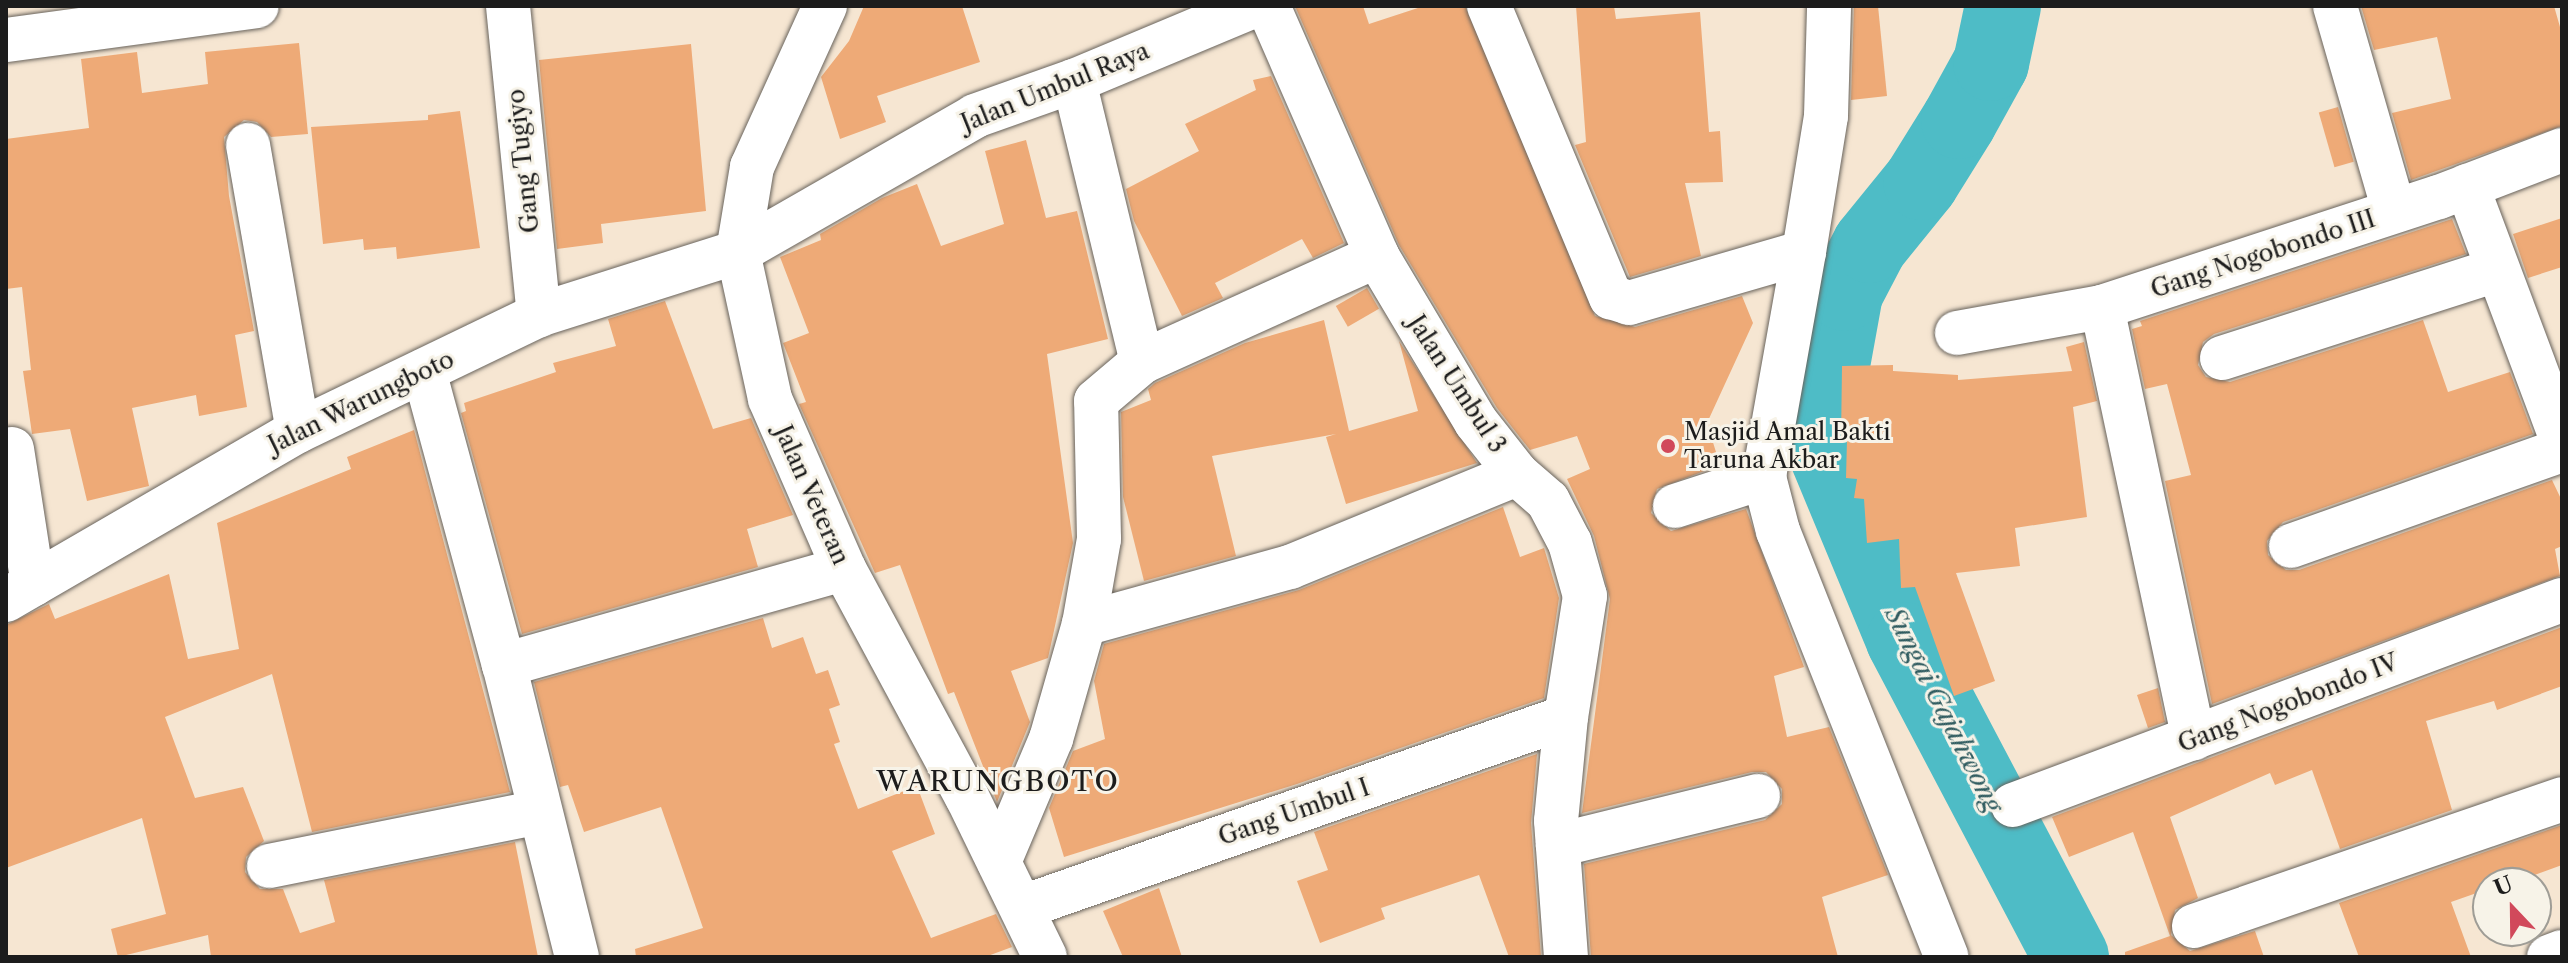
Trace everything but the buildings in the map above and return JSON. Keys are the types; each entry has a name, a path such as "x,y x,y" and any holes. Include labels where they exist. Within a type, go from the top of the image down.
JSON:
{"street":[{"path":"6,40 257,6"},
{"name":"Gang Tugiyo","path":"508,6 539,315"},
{"name":"Jalan Veteran","path":"825,6 752,167 738,252 770,399 844,569 1023,907 1045,957"},
{"name":"Jalan Umbul Raya","path":"738,252 975,116 1074,81 1253,6"},
{"name":"Jalan Umbul 3","path":"1268,6 1377,256 1476,422 1517,474 1548,501 1570,543 1585,596 1566,717 1558,845 1566,957"},
{"path":"1489,6 1611,297 1629,303 1804,252"},
{"path":"1829,6 1826,116 1764,477 1778,531 1947,957"},
{"path":"2335,6 2394,211"},
{"path":"1074,81 1142,362"},
{"path":"248,145 298,431"},
{"name":"Gang Nogobondo III","path":"1957,333 2102,307 2394,211 2562,150"},
{"path":"2467,186 2562,440"},
{"name":"Jalan Warungboto","path":"19,592 298,431 539,315 738,252"},
{"path":"999,862 1042,764 1084,624 1099,539 1096,401 1142,362 1377,256"},
{"path":"2222,358 2496,270"},
{"path":"2102,307 2194,738"},
{"path":"424,371 504,665 577,957"},
{"path":"12,449 19,592"},
{"path":"2291,546 2562,450"},
{"path":"1084,624 1290,567 1517,474"},
{"path":"1675,506 1764,477"},
{"path":"504,665 844,569"},
{"name":"Gang Nogobondo IV","path":"2013,805 2562,600"},
{"name":"Gang Umbul I","path":"1023,907 1566,717"},
{"path":"1558,845 1758,796"},
{"path":"2194,926 2562,799"},
{"path":"269,866 539,812"},
{"path":"2549,957 2562,952"}],"waterway":[{"name":"Sungai Gajahwong","path":"1824,449 1828,387 1845,293 1870,245 1921,182 1991,63 2003,6"},
{"name":"Sungai Gajahwong","path":"1828,457 1904,640 2071,957"}],"place":[{"name":"Masjid Amal Bakti Taruna Akbar","path":"1668,446"}],"district":[{"name":"WARUNGBOTO","path":"998,781"}]}
